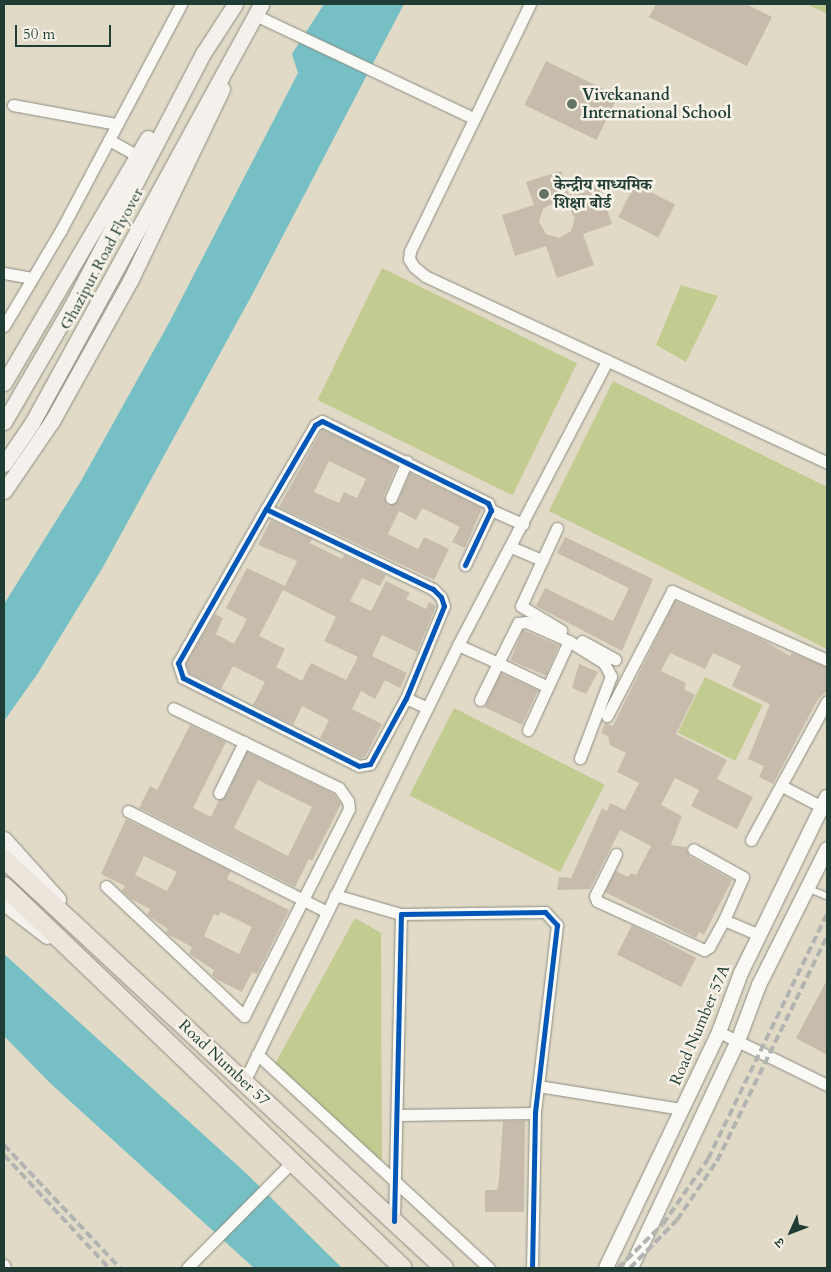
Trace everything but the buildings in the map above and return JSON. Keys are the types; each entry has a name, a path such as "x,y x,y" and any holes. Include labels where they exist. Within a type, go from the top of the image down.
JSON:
{"main road":[{"path":"4,382 182,80 204,52 235,4"},
{"name":"Ghazipur Road Flyover","path":"4,464 37,415 258,10"},
{"name":"Ghazipur Road Flyover","path":"4,422 71,307 204,52"},
{"path":"4,491 52,421 131,279 221,96 226,68"},
{"path":"4,839 106,954"},
{"name":"Road Number 57","path":"4,859 444,1268"},
{"name":"Road Number 57","path":"4,886 403,1268"},
{"path":"4,904 92,970"}],"street":[{"path":"4,326 182,4"},
{"path":"530,4 472,118 410,251 409,259 425,276 827,463"},
{"path":"258,10 280,29 472,118"},
{"path":"13,105 117,124"},
{"path":"108,140 138,156"},
{"path":"4,273 32,278"},
{"path":"244,1082 458,645 607,361"},
{"path":"266,509 433,589 441,597 444,606 406,698 370,764 362,767 183,678 178,663 266,509 315,425 322,422 407,461 485,501 491,510 523,524"},
{"path":"392,498 407,461"},
{"path":"465,565 491,510"},
{"path":"557,528 521,604 522,608 615,659"},
{"path":"511,547 542,560"},
{"path":"608,716 672,591 827,660"},
{"path":"480,700 521,622 569,641 604,663 611,676 580,758"},
{"path":"528,730 569,641"},
{"path":"458,645 548,687"},
{"path":"406,698 427,708"},
{"path":"751,840 827,700"},
{"path":"106,886 244,1016 349,809 348,801 339,788 172,708"},
{"path":"220,793 244,742"},
{"path":"782,786 825,802"},
{"name":"Road Number 57A","path":"606,1268 719,1032 759,935 825,802"},
{"path":"128,812 327,912"},
{"path":"616,854 595,896 600,904 698,950 709,947 724,920 743,877 693,849"},
{"path":"631,1268 738,1041 759,985 827,849"},
{"path":"335,895 400,914 545,912 554,919 557,925 535,1113 532,1268"},
{"path":"394,1221 398,1115 400,914"},
{"path":"724,920 759,935"},
{"path":"719,1032 827,1085"},
{"path":"257,1054 395,1184 488,1268"},
{"path":"538,1086 682,1110"},
{"path":"398,1115 535,1113"},
{"path":"187,1268 214,1243 293,1161"}],"lane":[{"path":"807,888 827,896"}],"green space":[{"path":"807,4 827,4 827,14"},
{"path":"382,268 577,363 513,495 318,400"},
{"path":"681,285 718,296 686,362 656,345"},
{"path":"613,381 827,487 827,649 549,511"},
{"path":"705,677 763,705 735,761 678,733"},
{"path":"454,708 605,785 560,872 410,795"},
{"path":"355,918 381,933 382,1173 275,1064"}],"water":[{"path":"324,4 404,4 252,295 103,567 38,673 4,721 4,604 81,481 170,321 298,73 292,54"},
{"path":"4,954 248,1175 342,1268 254,1268 50,1083 4,1036"}],"railway":[{"path":"618,1268 663,1224 708,1159 827,914"},
{"path":"630,1268 677,1220 717,1161 827,936"},
{"path":"4,1145 120,1268"},
{"path":"4,1155 109,1268"}],"cycle path":[{"path":"266,509 433,589 441,597 444,606 406,698 370,764 359,766 183,678 178,663 266,509 315,425 322,421 488,503 491,510 465,565"},
{"path":"394,1221 401,914 545,912 557,925 535,1113 532,1268"}],"place":[{"name":"Vivekanand International School","path":"572,104"},
{"name":"केन्द्रीय माध्यमिक शिक्षा बोर्ड","path":"544,194"}]}
